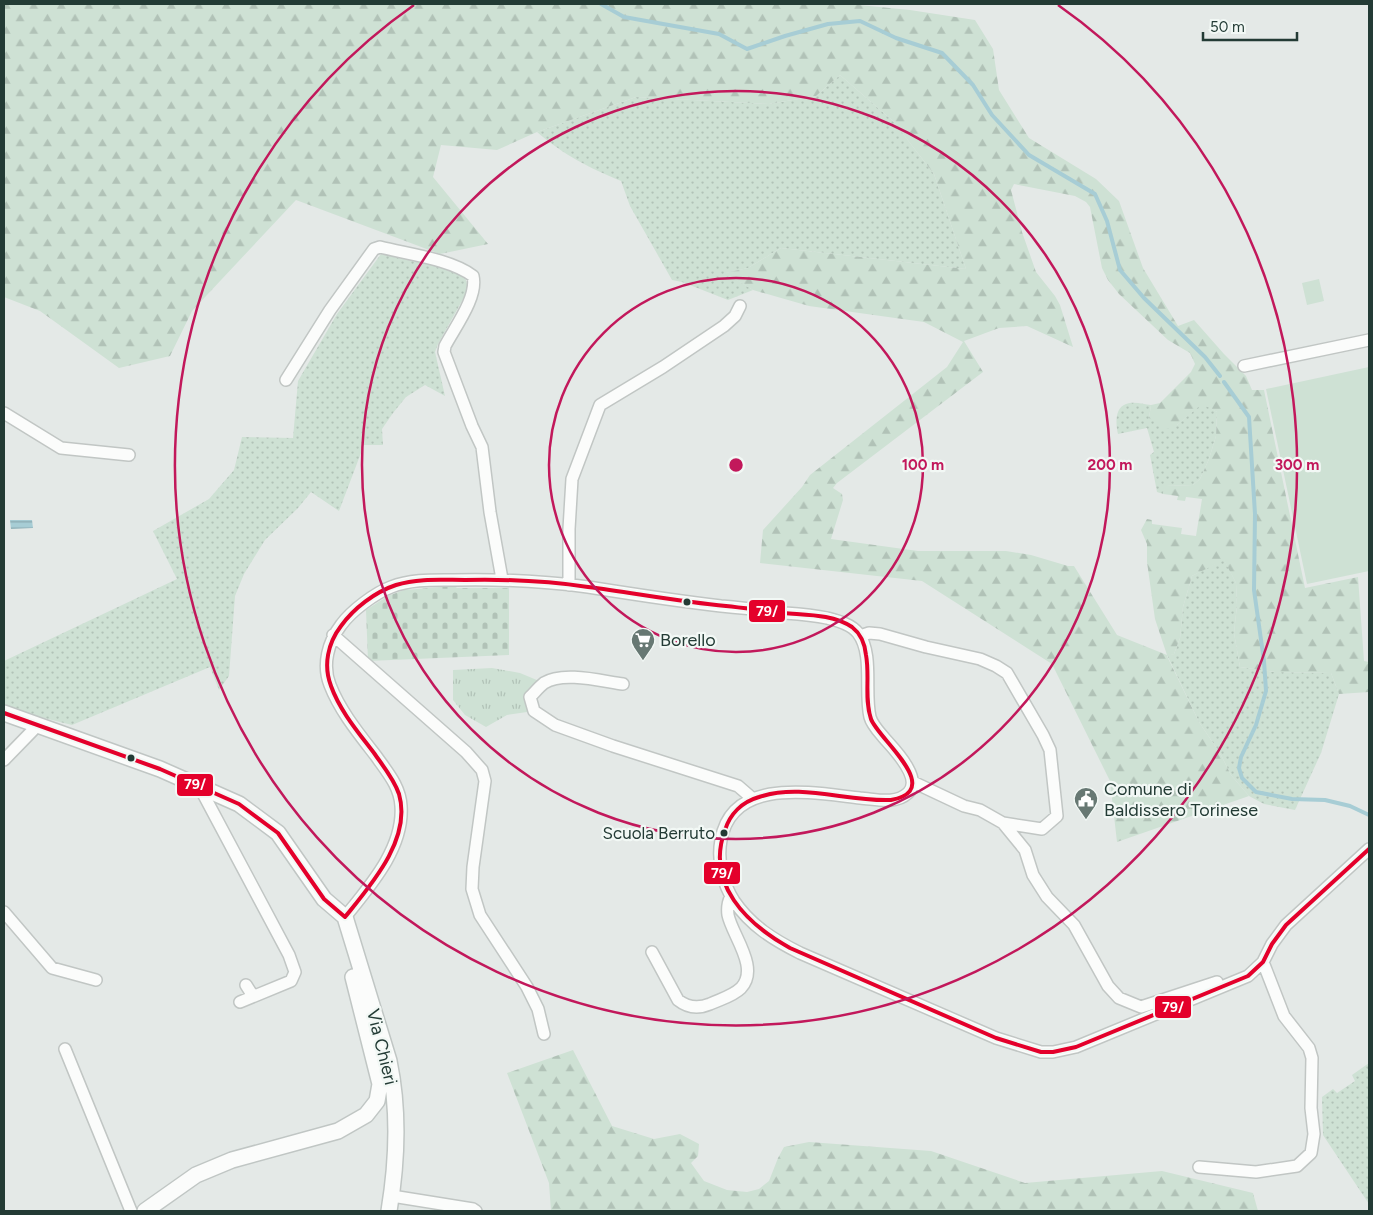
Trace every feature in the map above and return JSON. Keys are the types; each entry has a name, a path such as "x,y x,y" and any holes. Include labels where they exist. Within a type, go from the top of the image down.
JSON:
{"street":[{"path":"286,380 330,310 374,249 380,247 446,263 464,269 474,276 475,288 445,346 444,352 482,447 490,512 502,579"},
{"path":"570,585 569,529 572,479 600,405 663,368 724,326 735,316 740,306"},
{"path":"1244,366 1369,340"},
{"path":"4,412 61,448 129,455"},
{"path":"4,714 160,769 239,804 278,833 324,899 345,917 365,893 390,854 401,821 399,793 390,776 343,712 328,682 326,663 333,635 344,620 378,593 390,587 422,580 502,579 570,585 688,602 822,616 847,624 860,636 865,648 870,720 910,772 913,782 909,792 900,798 888,801 812,793 780,794 753,798 745,802 732,814 722,835 720,846 722,871 731,896 756,926 772,939 996,1038 1041,1052 1060,1051 1076,1047 1248,976 1263,962 1272,944 1286,925 1369,849"},
{"path":"860,636 869,633 880,634 980,659 1006,673 1050,750 1057,816 1042,829 1003,823 980,810 964,806 913,782"},
{"path":"333,635 466,752 482,770 485,781 473,867 472,889 480,915 528,987 538,1009 544,1034"},
{"path":"623,684 568,677 554,678 538,688 530,697 534,711 555,725 613,746 738,786 753,798"},
{"path":"4,760 37,726"},
{"path":"199,786 289,955 295,972 291,981 240,1002"},
{"path":"1003,823 1025,850 1033,875 1047,897 1074,925 1108,986 1119,998 1141,1007 1229,978 1248,976"},
{"path":"652,952 678,1000 685,1006 691,1008 706,1006 731,995 743,986 748,972 746,959 728,916 728,905 731,896"},
{"path":"4,912 52,968 96,980"},
{"name":"Via Chieri","path":"345,917 357,962 382,1037 393,1080 395,1120 392,1196 389,1211"},
{"path":"145,1211 196,1175 232,1160 338,1131 366,1115 377,1101 380,1084 352,980 357,962"},
{"path":"1199,1167 1256,1172 1296,1166 1311,1153 1314,1134 1311,1108 1312,1058 1309,1048 1284,1016 1263,962"},
{"path":"246,984 253,996"},
{"path":"65,1048 131,1211"},
{"path":"392,1196 476,1211"}],"green space":[{"path":"4,4 849,4 910,10 975,20 993,49 999,90 1029,138 1096,179 1119,201 1143,268 1178,326 1194,320 1246,376 1252,390 1264,390 1305,588 1358,577 1364,661 1369,662 1369,692 1339,694 1331,673 1275,672 1240,667 1234,633 1237,605 1236,583 1224,560 1192,576 1183,607 1180,638 1174,654 1167,656 1199,722 1221,755 1231,775 1249,796 1117,842 1110,781 1052,664 922,581 760,563 763,530 802,487 810,475 947,367 963,342 924,322 809,306 753,290 725,273 748,268 781,248 966,269 934,174 893,121 840,75 816,96 769,104 636,97 537,132 497,150 441,145 433,177 488,244 440,254 296,200 192,311 170,356 119,368 40,311 4,297","holes":["1014,184 1075,196 1086,202 1090,207 1102,268 1108,280 1119,294 1168,340 1190,353 1195,364 1191,372 1160,403 1151,405 1149,418 1167,429 1177,425 1202,404 1217,412 1216,436 1200,479 1193,485 1165,486 1163,494 1178,496 1177,500 1185,501 1186,497 1202,499 1196,536 1181,534 1182,528 1152,524 1152,520 1147,519 1141,530 1147,544 1147,562 1155,619 1167,655 1117,635 1074,566 1006,551 918,551 831,539 843,500 842,494 833,488 837,483 983,372 964,341 999,328 1027,326 1073,347 1060,305 1036,272 1022,232 1011,190"]},
{"path":"840,75 893,121 934,174 966,269 781,248 748,268 726,273 753,290 728,300 672,280 630,206 621,181 577,160 557,148 537,132 636,97 769,104 816,96"},
{"path":"381,254 448,269 462,275 466,280 468,290 435,352 445,396 425,385 406,397 382,429 383,445 364,445 339,511 311,492 298,508 265,540 244,574 235,596 229,676 219,690 210,667 72,725 24,713 4,704 4,661 177,579 153,531 209,499 234,470 242,437 293,438 298,381 337,314"},
{"path":"1319,279 1324,301 1307,305 1302,283"},
{"path":"1369,367 1369,571 1307,584 1266,389"},
{"path":"1129,403 1151,405 1149,418 1177,425 1202,403 1217,412 1216,436 1200,479 1193,485 1166,486 1163,494 1157,492 1150,455 1154,452 1147,428 1118,434 1116,422 1119,409"},
{"path":"1224,559 1236,583 1237,605 1234,633 1240,667 1275,672 1331,673 1339,694 1321,753 1295,810 1264,804 1249,796 1231,775 1221,755 1199,722 1167,655 1174,654 1180,638 1183,607 1192,576"},
{"path":"454,586 457,588 509,588 509,655 368,661 366,610 388,596 404,590"},
{"path":"492,668 520,673 544,683 538,688 534,711 507,715 486,727 465,715 453,700 453,670"},
{"path":"573,1050 612,1126 654,1139 680,1134 699,1144 698,1156 691,1163 704,1181 727,1190 747,1192 759,1189 769,1181 784,1147 809,1142 931,1151 1025,1183 1162,1171 1253,1193 1258,1211 551,1211 549,1183 507,1073"},
{"path":"1369,1063 1369,1204 1323,1135 1322,1097 1333,1089 1337,1093 1355,1081 1352,1075"}],"water":[{"path":"10,520 32,520 33,528 11,529"}],"waterway":[{"path":"601,4 624,17 719,34 747,49 828,24 860,21 896,38 942,53 973,85 992,115 1029,155 1095,194 1107,221 1120,270 1144,298 1205,357 1220,376"},
{"path":"1224,382 1249,417 1255,514 1254,590 1264,661 1266,691 1256,725 1241,757 1239,768 1242,778 1256,792 1292,799 1325,800 1350,806 1369,815"}],"transit line":[{"name":"79/","path":"345,917 387,860 400,828 401,811 397,788 339,704 331,686 327,670 328,654 341,626 366,601 396,585 421,580 496,580 557,583 692,602 828,617 852,627 864,644 867,663 868,704 871,719 904,763 911,775 912,786 906,794 891,800 792,792 775,793 747,802 733,814 725,830 720,850 721,868 725,885 745,914 759,927 790,948 996,1038 1041,1052 1053,1052 1076,1047 1248,976 1263,962 1272,944 1286,925 1369,849"},
{"name":"79/","path":"4,713 160,769 239,804 278,833 324,899 345,917"}],"place":[{"name":"Borello","path":"643,661"},
{"name":"Comune di Baldissero Torinese","path":"1086,820"},
{"name":"Scuola Berruto","path":"724,833"}]}
